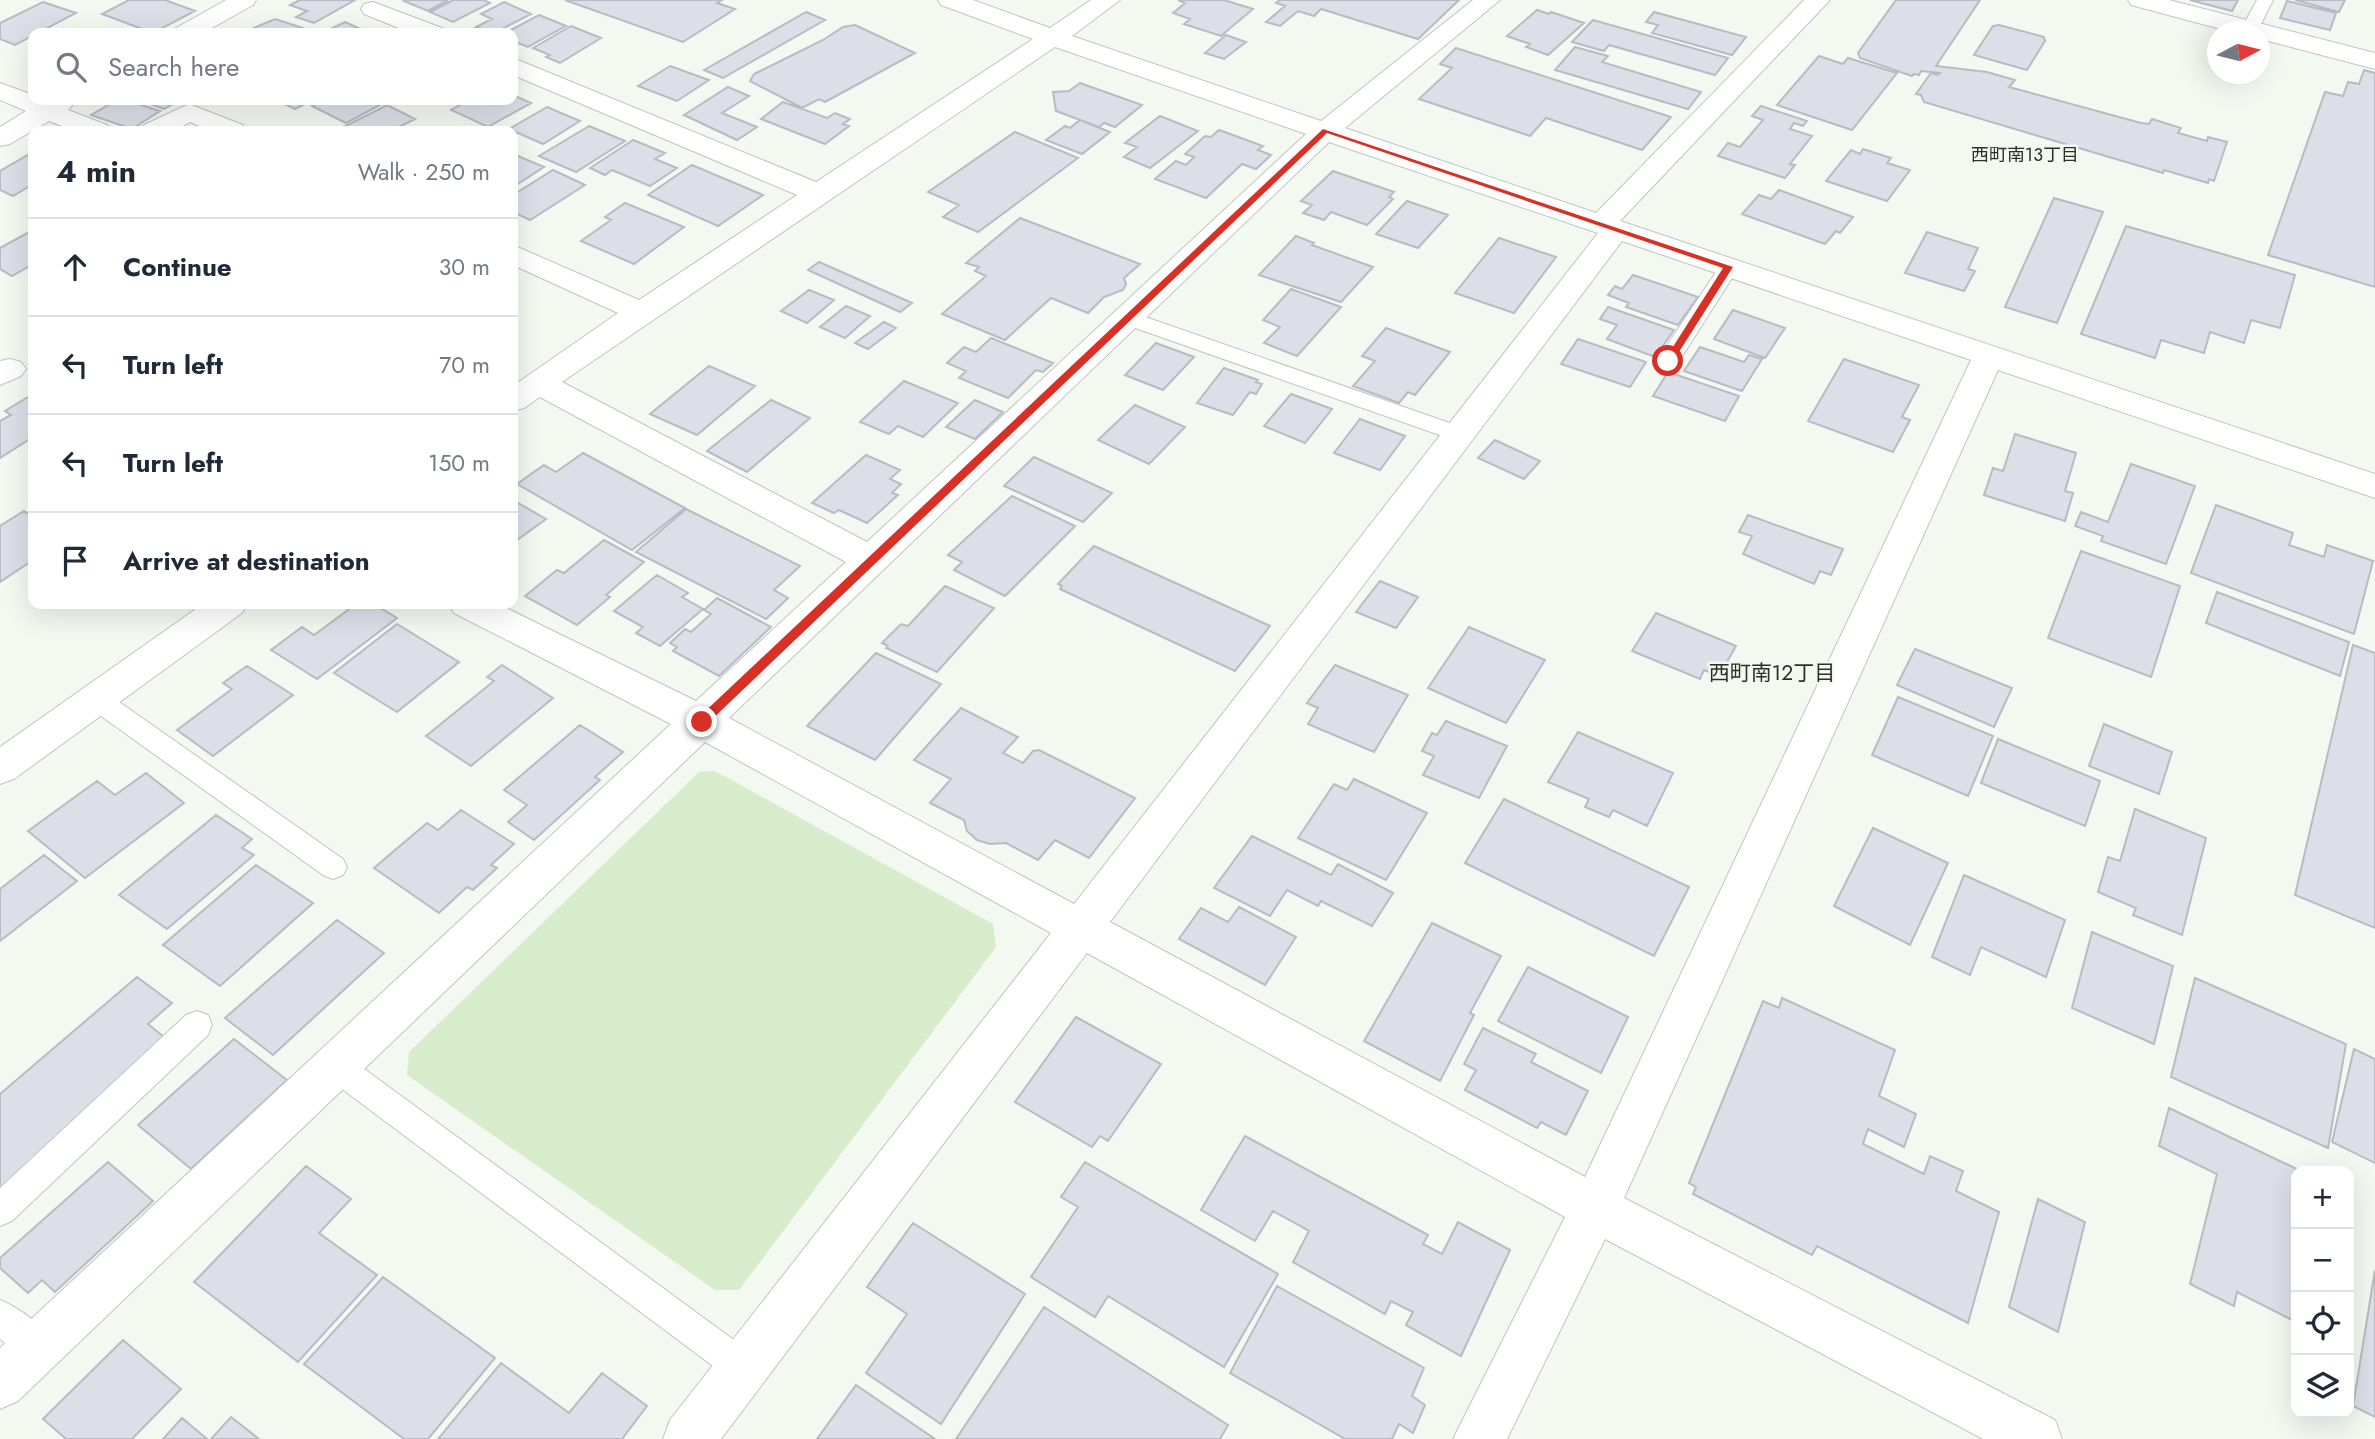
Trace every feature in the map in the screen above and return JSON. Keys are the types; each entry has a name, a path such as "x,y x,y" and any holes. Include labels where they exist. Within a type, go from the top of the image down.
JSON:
{"street":[{"path":"194,28 244,0"},
{"path":"950,0 2375,486"},
{"path":"873,561 526,392 641,312 1108,0"},
{"path":"0,1383 873,561 1326,130 1488,0"},
{"path":"689,1439 1459,434 1608,226 1818,0"},
{"path":"2140,0 2220,21"},
{"path":"373,9 420,28"},
{"path":"2270,34 2375,61"},
{"path":"518,68 794,182 817,194"},
{"path":"0,91 28,98"},
{"path":"0,138 58,105 90,126"},
{"path":"163,126 189,111 222,126"},
{"path":"518,256 641,312"},
{"path":"1479,1439 1595,1208 1989,355"},
{"path":"0,768 222,609"},
{"path":"477,609 702,722 1595,1208 2036,1439"}],"lane":[{"path":"2254,21 2265,0"},
{"path":"1668,361 1729,267"},
{"path":"1128,318 1459,434"},
{"path":"96,699 333,867"},
{"path":"0,1210 197,1025"},
{"path":"337,1067 745,1369"},
{"path":"0,1317 39,1349"}],"green space":[{"path":"715,771 993,924 996,947 739,1290 715,1290 407,1075 409,1052 699,772"}],"building":[{"path":"129,0 165,0 195,11 163,28 140,28 102,14"},
{"path":"300,0 355,0 314,23 296,17 307,11 290,5"},
{"path":"448,0 428,11 404,1"},
{"path":"453,0 484,0 490,3 453,22 430,12"},
{"path":"565,0 722,0 717,3 735,9 683,42"},
{"path":"1178,0 1224,0 1253,9 1221,36 1184,24 1190,19 1173,13 1185,3"},
{"path":"1280,0 1459,0 1418,39 1321,9 1314,16 1298,11 1280,26 1266,22 1285,6 1276,3"},
{"path":"1896,0 1980,0 1936,66 1987,72 2015,80 2009,87 2141,123 2149,124 2152,119 2181,128 2178,133 2207,141 2208,137 2227,142 2214,181 2209,179 2208,183 2164,170 2163,173 1924,102 1921,95 1916,94 1931,73 1940,73 1921,71 1919,75 1912,76 1860,58 1858,53"},
{"path":"2190,0 2238,0 2232,11"},
{"path":"2295,0 2345,0 2339,12"},
{"path":"2287,1 2336,13 2330,30 2280,18"},
{"path":"43,2 76,13 47,28 28,28 28,38 15,45 0,39 0,23"},
{"path":"504,2 531,14 504,28 479,28 476,27 492,19 481,14"},
{"path":"1537,10 1584,23 1548,55 1526,47 1530,44 1507,36"},
{"path":"806,12 825,20 723,78 704,70"},
{"path":"1654,12 1746,37 1732,55 1652,33 1658,25 1646,22"},
{"path":"539,15 566,26 528,47 518,43 518,28 514,28"},
{"path":"275,19 303,28 254,28"},
{"path":"1593,20 1728,58 1715,75 1609,45 1604,51 1572,42"},
{"path":"345,22 358,28 332,28"},
{"path":"855,25 915,53 825,102 819,99 802,108 750,81 754,74 823,40 843,27"},
{"path":"1999,25 2044,37 2045,41 2027,70 1974,55 1993,26"},
{"path":"571,26 601,38 560,63 546,57 550,55 533,48"},
{"path":"1226,35 1246,42 1224,59 1205,53"},
{"path":"1575,47 1608,56 1602,62 1701,92 1688,109 1555,70"},
{"path":"1456,48 1671,117 1642,150 1546,118 1530,136 1419,99 1452,68 1440,64"},
{"path":"1819,56 1843,64 1848,58 1897,73 1852,130 1777,105"},
{"path":"670,66 709,80 677,101 638,86"},
{"path":"2364,70 2375,73 2375,287 2268,255 2325,92 2343,96 2348,82 2359,84"},
{"path":"1080,83 1142,105 1115,127 1104,123 1099,127 1056,111 1053,92 1069,91"},
{"path":"728,87 749,96 722,113 757,127 737,140 684,115"},
{"path":"518,97 531,103 490,126 451,110 460,105 518,105"},
{"path":"783,102 827,118 835,113 850,119 843,124 849,126 825,144 761,119"},
{"path":"108,105 141,105 160,111 137,126 123,126 91,115"},
{"path":"152,105 171,105 164,109"},
{"path":"287,105 303,105 295,109"},
{"path":"314,105 380,105 346,123 312,106"},
{"path":"387,105 415,119 401,126 346,126"},
{"path":"1761,106 1807,121 1803,126 1794,123 1790,129 1812,136 1790,164 1795,165 1785,178 1718,156 1728,143 1740,147 1763,120 1752,116"},
{"path":"547,107 580,121 543,144 518,133 518,126 514,126"},
{"path":"1160,116 1198,131 1150,168 1124,157 1137,147 1125,143"},
{"path":"1080,120 1110,132 1082,154 1046,140 1065,126 1070,128"},
{"path":"589,126 625,141 576,172 539,156"},
{"path":"1219,130 1263,146 1258,150 1271,155 1256,169 1242,164 1206,198 1155,179 1176,161 1186,165 1194,157 1185,154 1205,136 1211,137"},
{"path":"1015,132 1078,158 978,232 943,217 959,205 928,192"},
{"path":"633,140 665,153 655,159 677,168 650,186 612,170 605,175 590,168"},
{"path":"1863,149 1891,158 1887,163 1910,170 1887,201 1826,181 1851,150 1860,154"},
{"path":"28,155 28,187 13,196 0,190 0,171"},
{"path":"518,156 544,167 518,184"},
{"path":"692,165 763,195 718,226 648,195"},
{"path":"553,170 585,185 530,220 518,214 518,192"},
{"path":"1333,171 1394,192 1389,197 1393,199 1367,225 1331,212 1324,220 1303,213 1312,205 1301,201"},
{"path":"1779,190 1853,217 1840,233 1836,231 1825,244 1742,214 1759,195 1771,199"},
{"path":"2054,198 2103,212 2057,323 2005,307"},
{"path":"1407,201 1448,215 1418,248 1376,234"},
{"path":"625,203 684,227 634,264 581,241 611,220 605,217"},
{"path":"1020,218 1140,264 1124,278 1126,284 1123,290 1104,297 1088,313 1051,298 1005,340 942,314 986,276 975,271 979,267 966,263"},
{"path":"2126,226 2295,275 2280,328 2251,320 2244,343 2210,332 2204,353 2161,340 2155,358 2081,334"},
{"path":"1927,232 1978,248 1968,269 1975,271 1964,291 1905,273"},
{"path":"28,233 28,267 12,276 0,269 0,248"},
{"path":"1296,236 1314,243 1312,245 1373,267 1341,302 1259,275"},
{"path":"1499,238 1556,257 1514,313 1455,293"},
{"path":"819,262 912,303 900,312 808,270"},
{"path":"1633,275 1698,297 1678,325 1626,307 1629,303 1608,295 1615,286 1622,289"},
{"path":"1291,289 1341,307 1297,356 1264,343 1280,327 1263,320"},
{"path":"809,290 834,300 807,323 781,311"},
{"path":"846,306 870,316 845,338 820,327"},
{"path":"1608,307 1674,330 1655,357 1607,339 1617,325 1600,319"},
{"path":"1733,310 1785,328 1765,358 1714,339"},
{"path":"884,322 896,328 868,349 855,343"},
{"path":"1386,328 1450,352 1415,395 1408,392 1399,403 1353,386 1375,361 1362,356"},
{"path":"991,338 1053,363 1043,372 1036,370 1008,398 959,378 966,371 947,363 964,347 976,352"},
{"path":"1578,339 1646,362 1630,387 1561,364"},
{"path":"1156,343 1194,357 1163,390 1125,375"},
{"path":"1700,347 1744,362 1749,355 1762,359 1742,391 1684,371"},
{"path":"1844,359 1919,385 1902,417 1910,420 1893,452 1808,421"},
{"path":"709,366 755,386 697,435 650,414"},
{"path":"1224,368 1258,380 1256,382 1262,384 1256,394 1250,392 1233,415 1197,403"},
{"path":"1668,372 1739,396 1725,421 1653,396"},
{"path":"904,381 958,403 923,437 898,426 889,434 860,422"},
{"path":"1291,394 1332,409 1305,443 1264,426"},
{"path":"28,397 28,440 0,458 0,421 11,415 5,411"},
{"path":"771,400 810,418 747,472 707,451"},
{"path":"975,400 1003,412 975,439 946,427"},
{"path":"1135,405 1185,427 1149,464 1098,440"},
{"path":"1360,419 1405,436 1380,470 1334,453"},
{"path":"2015,434 2076,453 2065,491 2073,493 2065,521 1984,495 1993,468 2003,471"},
{"path":"1495,440 1540,461 1524,479 1478,458"},
{"path":"583,453 685,508 632,550 518,485 544,465 556,472"},
{"path":"866,455 900,470 890,479 901,484 892,493 898,495 867,523 839,510 834,513 812,503"},
{"path":"1034,457 1112,493 1083,522 1004,486"},
{"path":"2131,464 2195,486 2166,564 2101,541 2103,536 2075,526 2081,512 2108,522"},
{"path":"1012,496 1075,526 1005,596 954,570 962,562 948,555"},
{"path":"518,503 546,519 518,539"},
{"path":"2216,505 2293,533 2289,545 2324,557 2327,545 2373,561 2354,634 2191,573"},
{"path":"686,509 800,566 774,590 788,598 766,619 636,552"},
{"path":"24,511 28,514 28,563 0,582 0,526"},
{"path":"1748,515 1843,549 1831,575 1820,571 1814,584 1743,554 1752,536 1739,532"},
{"path":"604,540 644,562 606,595 610,597 577,625 525,596 557,570 564,573"},
{"path":"1094,546 1270,626 1235,671 1060,589 1062,586 1058,584"},
{"path":"2081,551 2180,586 2151,677 2048,638"},
{"path":"657,575 688,593 682,597 703,609 660,646 636,633 643,627 614,611"},
{"path":"1380,581 1418,597 1396,628 1356,612"},
{"path":"945,586 994,608 937,672 886,648 888,646 882,643 901,624 908,626"},
{"path":"2217,592 2349,642 2340,676 2206,623"},
{"path":"717,598 771,627 719,676 673,651 677,647 670,643 685,629 691,632 711,614 704,610"},
{"path":"349,609 382,609 397,618 317,679 271,650 302,627 314,635"},
{"path":"1656,613 1736,646 1719,676 1704,670 1700,679 1632,651"},
{"path":"397,624 459,662 397,712 334,673"},
{"path":"1469,627 1545,660 1506,723 1428,688"},
{"path":"2353,645 2375,653 2375,928 2295,895"},
{"path":"1915,649 2012,688 1994,727 1897,685"},
{"path":"876,653 941,684 875,760 807,726"},
{"path":"502,665 553,698 471,766 426,736 494,681 487,677"},
{"path":"1335,665 1408,695 1374,752 1308,724 1318,708 1307,703"},
{"path":"247,666 293,695 213,756 177,730 232,689 223,683"},
{"path":"1898,697 1993,736 1968,796 1872,755"},
{"path":"961,708 1018,737 1003,753 1023,763 1033,751 1039,750 1135,798 1089,858 1055,840 1038,860 1006,843 990,844 977,840 967,831 964,820 930,803 951,779 914,760"},
{"path":"1446,721 1507,746 1479,798 1423,775 1434,756 1422,751 1432,733 1437,735"},
{"path":"2104,724 2172,752 2159,794 2089,766"},
{"path":"580,725 623,752 595,777 600,780 534,840 508,822 527,805 504,790"},
{"path":"1578,732 1673,773 1647,826 1613,810 1609,817 1585,807 1589,799 1548,782"},
{"path":"1998,739 2100,781 2085,826 1981,783"},
{"path":"146,773 184,803 85,878 28,831 97,781 115,795"},
{"path":"1354,779 1427,813 1386,880 1298,838 1334,784 1347,790"},
{"path":"1504,799 1689,887 1654,956 1465,863"},
{"path":"2135,809 2206,838 2182,935 2133,915 2136,908 2098,892 2108,857 2120,861"},
{"path":"461,810 514,844 491,865 497,868 473,890 467,887 439,913 374,868 427,823 438,830"},
{"path":"216,815 252,839 242,848 254,855 167,929 119,895"},
{"path":"1873,828 1948,863 1910,945 1834,906"},
{"path":"1252,836 1331,875 1338,864 1393,893 1372,926 1321,901 1318,906 1287,890 1270,916 1214,888"},
{"path":"44,855 77,881 0,941 0,889"},
{"path":"256,865 313,903 220,986 163,945"},
{"path":"1964,875 2065,920 2046,977 1981,947 1970,975 1932,957"},
{"path":"1239,907 1296,937 1265,985 1179,939 1201,908 1228,922"},
{"path":"337,920 384,953 273,1055 225,1018"},
{"path":"1432,923 1501,956 1470,1013 1474,1015 1440,1081 1364,1041"},
{"path":"2092,932 2173,966 2154,1044 2072,1008"},
{"path":"1528,967 1628,1017 1601,1073 1498,1021"},
{"path":"137,977 172,1003 148,1024 170,1042 0,1194 0,1094"},
{"path":"2195,978 2346,1044 2328,1148 2171,1077"},
{"path":"1782,998 1895,1050 1879,1096 1916,1114 1904,1147 1868,1129 1863,1144 1924,1174 1930,1156 1963,1171 1956,1191 1999,1212 1968,1323 1817,1246 1812,1255 1693,1194 1696,1187 1689,1183 1763,1001 1779,1008"},
{"path":"1076,1017 1161,1064 1108,1141 1100,1136 1092,1147 1015,1102"},
{"path":"1483,1028 1536,1054 1531,1062 1588,1091 1566,1135 1541,1122 1537,1128 1465,1090 1476,1070 1464,1064"},
{"path":"234,1039 287,1080 191,1169 138,1125"},
{"path":"2354,1049 2375,1059 2375,1163 2332,1142"},
{"path":"2169,1108 2291,1166 2291,1319 2237,1292 2234,1306 2190,1284 2217,1174 2159,1146"},
{"path":"1245,1136 1428,1235 1423,1244 1442,1254 1458,1222 1510,1250 1461,1356 1406,1325 1413,1312 1391,1301 1385,1314 1293,1262 1309,1231 1273,1211 1255,1241 1201,1210"},
{"path":"108,1162 153,1201 55,1292 42,1280 28,1293 0,1268 0,1258"},
{"path":"1085,1162 1278,1274 1224,1367 1108,1296 1095,1317 1031,1277 1078,1207 1061,1197"},
{"path":"306,1166 351,1199 319,1233 377,1275 298,1362 194,1282"},
{"path":"2038,1199 2085,1222 2058,1332 2009,1307"},
{"path":"913,1223 1025,1294 941,1424 866,1373 907,1314 867,1287"},
{"path":"2375,1270 2375,1417 2354,1406"},
{"path":"383,1277 495,1358 428,1439 404,1439 304,1364"},
{"path":"1277,1286 1424,1368 1412,1396 1425,1405 1413,1433 1399,1424 1392,1439 1345,1439 1230,1373"},
{"path":"1044,1307 1228,1425 1220,1439 956,1439"},
{"path":"123,1340 181,1389 132,1439 66,1439 43,1419"},
{"path":"501,1363 569,1413 602,1373 647,1406 622,1439 438,1439"},
{"path":"856,1385 935,1439 817,1439"},
{"path":"231,1417 259,1439 211,1439"},
{"path":"182,1418 207,1439 163,1439"}],"district":[{"name":"西町南13丁目","path":"2025,155"},
{"name":"西町南12丁目","path":"1772,673"}],"route":[{"path":"702,722 1326,130 1729,267 1668,361"}]}
